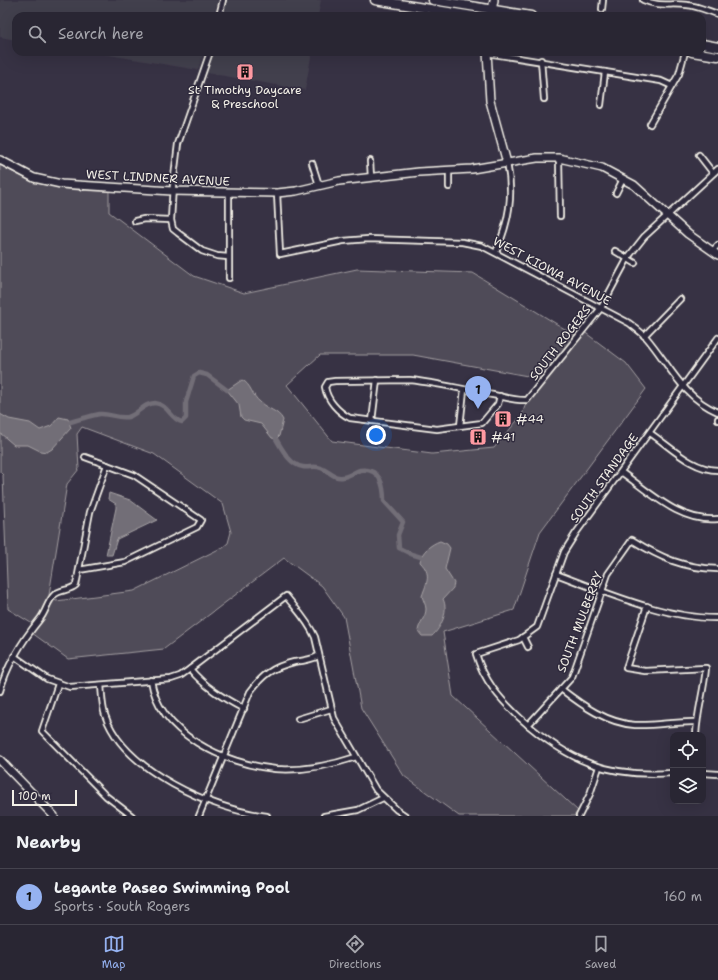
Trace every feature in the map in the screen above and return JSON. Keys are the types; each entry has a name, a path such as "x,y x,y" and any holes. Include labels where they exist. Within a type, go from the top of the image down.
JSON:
{"main road":[{"path":"375,0 448,12"},
{"path":"433,0 487,12"},
{"path":"706,44 718,46"},
{"path":"706,54 718,56"}],"street":[{"path":"220,12 223,0"},
{"path":"491,12 494,0"},
{"path":"602,9 603,0"},
{"path":"643,0 651,4 666,6 698,6 718,14"},
{"path":"665,0 666,6"},
{"path":"209,56 178,144 172,191 171,220 173,228 202,251 217,256 228,257"},
{"path":"487,56 490,101 508,163 511,181 509,217 496,252"},
{"path":"514,56 661,81 672,86"},
{"path":"650,124 681,69 684,56"},
{"path":"541,60 544,99"},
{"path":"601,105 605,72"},
{"path":"699,156 713,173"},
{"name":"WEST LINDNER AVENUE","path":"0,160 26,174 52,183 172,191 277,192 371,177 449,170 472,170 537,158 559,158 602,168 623,179 641,190 688,234 715,253"},
{"path":"559,158 560,216"},
{"path":"370,161 371,177"},
{"path":"312,164 319,185"},
{"name":"SOUTH ROGERS","path":"500,396 498,404 482,423 437,430 350,418 341,414 326,395 325,387 328,382 335,381 410,380 527,400 601,308 628,258 644,237 718,169"},
{"path":"449,170 449,187"},
{"path":"616,193 623,179"},
{"path":"229,192 229,278"},
{"name":"WEST KIOWA AVENUE","path":"277,192 280,254 343,241 368,239 462,242 482,246 629,323 644,336 683,387 698,401 718,412"},
{"path":"135,221 144,219 171,220"},
{"path":"715,253 718,245"},
{"path":"615,251 635,263"},
{"path":"644,336 680,299"},
{"name":"SOUTH STANDAGE","path":"528,725 502,701 491,686 481,670 476,654 523,637 536,626 564,552 576,533 718,338"},
{"path":"372,421 377,380"},
{"path":"460,426 464,390"},
{"path":"650,433 694,465 708,470 718,470"},
{"path":"79,570 125,562 196,527 200,520 134,475 85,457"},
{"path":"0,691 3,677 14,656 35,623 37,617 59,592 74,587 79,570 90,512 107,465"},
{"path":"621,472 667,505 682,513 698,518 718,519"},
{"name":"SOUTH MULBERRY","path":"528,725 572,677 608,574 632,540 655,554 676,563 701,568 718,569"},
{"path":"556,574 647,606 675,614 703,618 718,618"},
{"path":"14,656 47,679 70,688 171,679 180,676 190,669 286,596 307,620 318,656 330,709 356,757 376,790 383,798 406,816"},
{"path":"647,606 626,668 645,671 706,668 703,697 696,732"},
{"path":"523,637 528,647"},
{"path":"199,816 250,692 260,678 272,670 287,664 318,656"},
{"path":"190,669 207,687 224,699 244,709"},
{"path":"151,680 155,699 164,715 180,731 202,745 224,756 274,769 303,769 331,765 356,757"},
{"path":"58,684 42,731 106,796 132,816"},
{"path":"101,685 105,715 114,733 146,766 173,785 205,801 234,810 267,816"},
{"path":"561,689 589,709 609,719 635,725 678,721 697,722"},
{"path":"298,719 330,709"},
{"path":"528,725 554,746 576,759 599,767 615,772 639,774 670,773"},
{"path":"0,760 54,816"},
{"path":"579,816 590,794 599,767"},
{"path":"706,772 718,774"},
{"path":"324,816 358,810 383,798"}],"shaded area":[{"path":"0,0 218,0 215,12 12,12 12,39 0,37"},
{"path":"227,0 321,0 319,12 224,12"},
{"path":"115,56 203,56 198,70"},
{"path":"213,56 311,56 305,90 207,73"},
{"path":"0,165 39,183 66,189 109,191 109,212 194,276 244,293 357,269 473,273 578,337 583,331 626,363 646,389 540,532 514,610 443,632 453,696 578,811 574,816 459,816 404,776 361,708 344,617 322,586 284,558 164,649 68,659 32,633 36,626 8,609 3,475 0,472","holes":["320,355 413,355 544,379 527,400 522,415 494,448 432,454 332,441 287,385","82,427 154,454 223,504 231,532 228,543 223,547 134,591 56,601 49,595 67,484 79,469 77,434"]},
{"path":"242,380 247,384 263,405 276,412 283,420 279,436 276,439 272,438 261,424 244,420 241,417 239,405 227,390"},
{"path":"0,414 9,419 30,423 40,430 51,426 59,417 68,419 71,428 52,449 47,452 40,451 28,445 14,445 0,433"},
{"path":"109,493 130,500 157,520 117,539 112,555 106,555 116,508 116,504 108,499"},
{"path":"440,541 447,544 450,548 445,569 454,583 453,588 443,599 445,604 445,614 438,629 432,636 422,636 418,631 426,612 426,606 422,596 427,574 424,566 420,562 422,555 427,549"}],"waterway":[{"path":"70,422 100,414 128,417 151,403 163,406 178,421 182,422 186,418 186,402 194,376 199,373 207,375 227,390"},
{"path":"276,439 290,460 298,466 319,467 337,477 347,476 360,470 367,470 377,475 382,484 384,501 403,522 398,535 399,548 421,557"}],"place":[{"name":"St Timothy Daycare & Preschool","path":"245,72"},
{"name":"Legante Paseo Swimming Pool","path":"478,409"},
{"name":"#44","path":"503,419"},
{"name":"#41","path":"478,437"}]}
